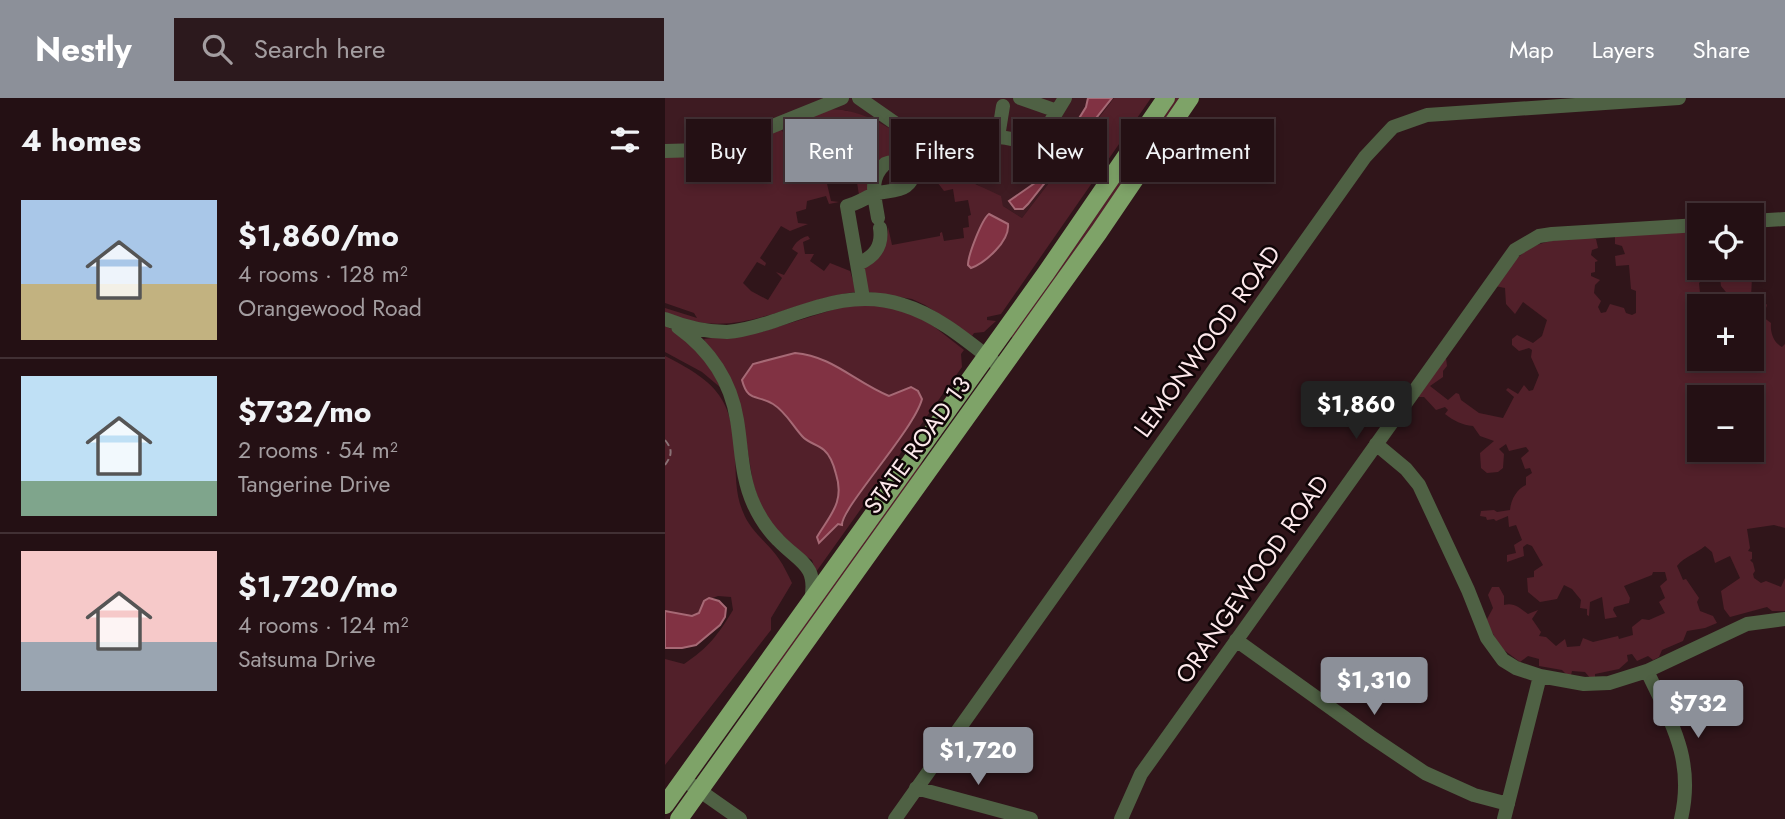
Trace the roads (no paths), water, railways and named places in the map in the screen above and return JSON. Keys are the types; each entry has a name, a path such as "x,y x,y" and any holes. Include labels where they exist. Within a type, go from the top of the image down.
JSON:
{"main road":[{"name":"STATE ROAD 13","path":"665,805 986,356 1166,98"},
{"name":"STATE ROAD 13","path":"679,819 1002,368 1190,98"}],"street":[{"path":"665,151 701,150 726,145 842,98"},
{"path":"999,137 1035,141 1043,135 1061,105 1020,98"},
{"name":"LEMONWOOD ROAD","path":"895,819 1378,141 1401,122 1427,115 1679,98"},
{"path":"863,99 892,119"},
{"path":"999,131 1003,106"},
{"path":"858,264 876,252 880,244 874,194 860,203 847,206 863,298"},
{"path":"1764,220 1785,219"},
{"name":"ORANGEWOOD ROAD","path":"1121,819 1142,774 1506,261 1526,242 1552,234 1687,226"},
{"path":"665,319 698,329 729,332 748,329 843,299 863,298 918,310 1002,368"},
{"path":"665,319 703,347 723,376 734,408 742,470 749,493 757,512 772,533 809,568 813,588 811,602"},
{"path":"1376,444 1406,469 1419,485 1493,649 1503,660 1516,668 1540,676 1595,685 1609,683 1647,671 1747,624 1785,619"},
{"path":"1236,639 1425,773 1474,795 1508,804"},
{"path":"1647,671 1682,750 1686,785 1681,819"},
{"path":"1504,819 1540,676"},
{"path":"683,779 740,819"},
{"path":"916,788 1031,819"}]}
